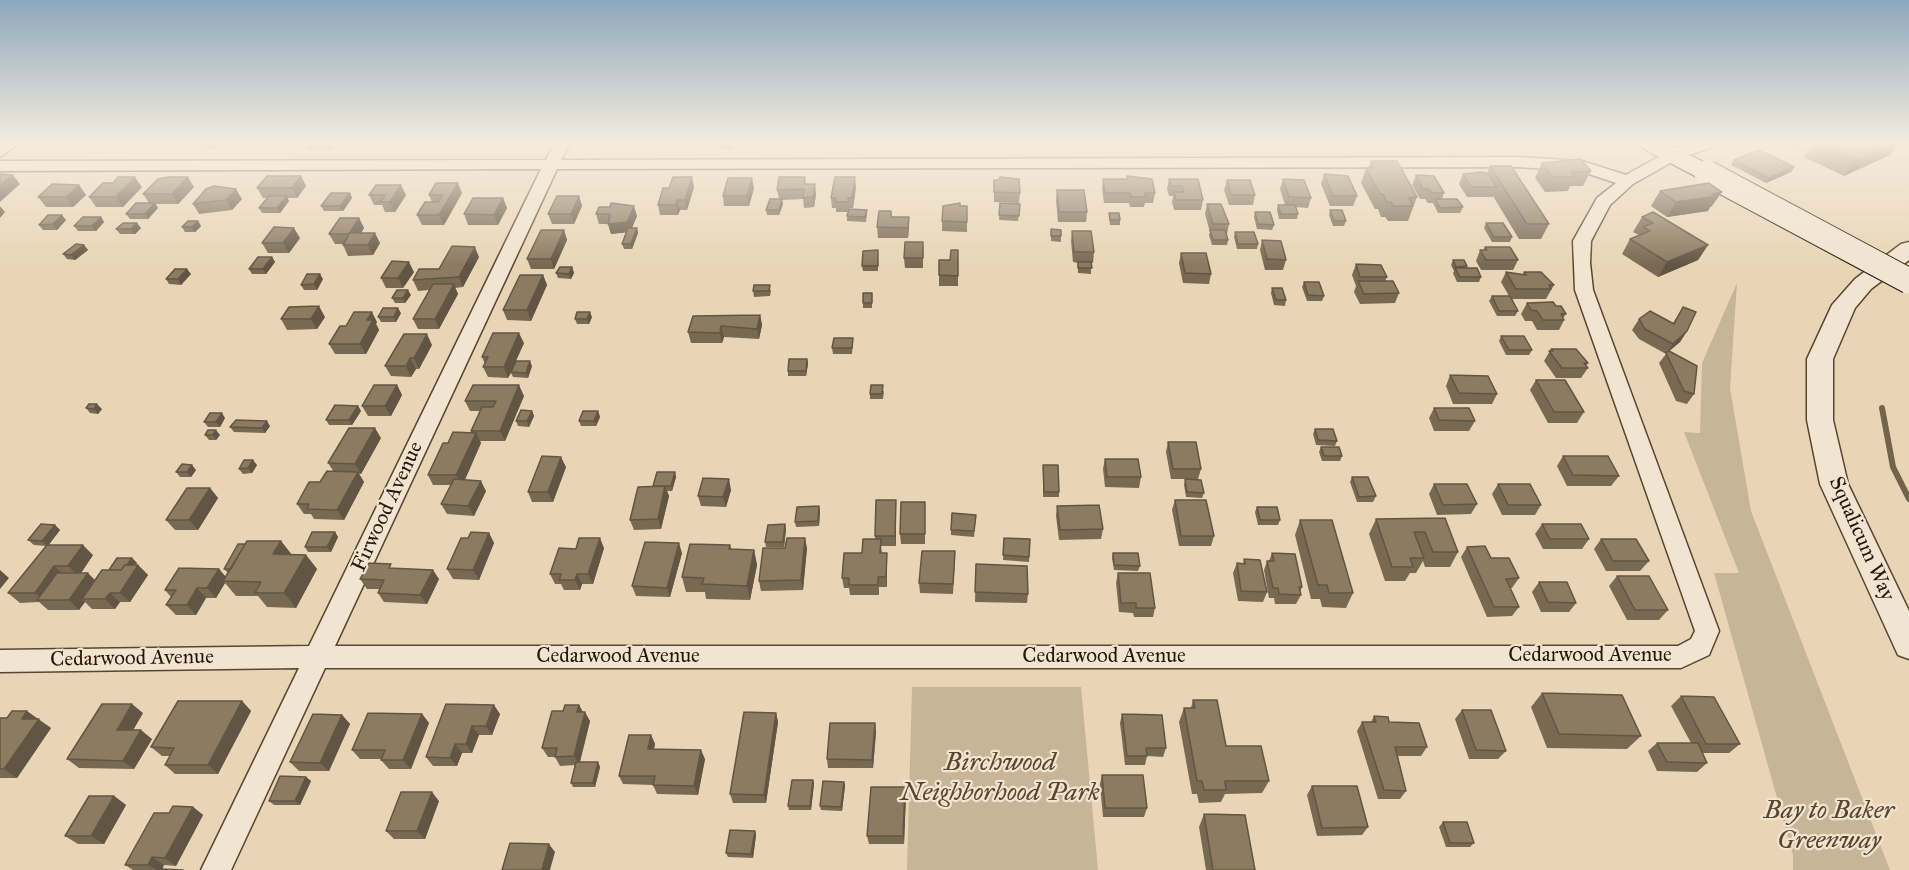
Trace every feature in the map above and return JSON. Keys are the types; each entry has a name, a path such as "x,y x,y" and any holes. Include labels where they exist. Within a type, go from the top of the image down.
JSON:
{"main road":[{"path":"1729,185 1909,281"}],"street":[{"name":"Firwood Avenue","path":"216,870 542,185"},
{"name":"Cedarwood Avenue","path":"0,661 317,657 1681,657 1700,647 1707,631 1584,290 1581,263 1582,241 1603,202 1623,185"},
{"name":"Squalicum Way","path":"1909,249 1863,284 1844,305 1820,359 1820,389 1821,420 1834,484 1909,645"}],"green space":[{"name":"Bay to Baker Greenway","path":"1737,283 1730,388 1751,511 1890,870 1793,870 1793,855 1714,573 1739,573 1684,432 1700,433 1702,363"},
{"name":"Birchwood Neighborhood Park","path":"912,687 1081,687 1098,870 907,870"}],"building":[{"path":"51,185 79,185 66,197 38,197"},
{"path":"101,185 128,185 116,197 89,197"},
{"path":"152,185 181,185 172,194 143,194"},
{"path":"260,185 295,185 292,188 257,188"},
{"path":"376,185 401,185 390,202 380,202 385,195 369,195"},
{"path":"435,185 457,185 439,215 417,215 425,202 438,202 442,195 429,195"},
{"path":"670,185 690,185 685,200 677,200 676,205 658,205 663,188 669,188"},
{"path":"726,185 750,185 747,196 723,196"},
{"path":"778,185 815,185 813,197 803,198 804,189 777,190"},
{"path":"834,185 854,185 852,198 848,198 848,202 835,202 836,198 831,198"},
{"path":"994,185 1019,185 1020,193 994,192"},
{"path":"1104,185 1153,185 1155,193 1145,193 1146,197 1131,197 1130,193 1105,193"},
{"path":"1199,185 1203,200 1176,200 1174,192 1184,192 1182,186 1171,186"},
{"path":"1228,185 1252,185 1255,195 1231,195"},
{"path":"1285,185 1306,185 1311,198 1289,197"},
{"path":"1328,185 1352,185 1357,196 1333,196"},
{"path":"1375,185 1410,185 1417,197 1409,198 1413,206 1393,206 1391,202 1387,202 1383,194 1380,194"},
{"path":"1421,185 1439,185 1444,193 1432,193 1429,189 1423,189"},
{"path":"1470,185 1495,185 1497,187 1471,187"},
{"path":"1502,185 1523,185 1549,224 1527,224"},
{"path":"1711,185 1722,192 1713,194 1717,196 1676,202 1660,191"},
{"path":"214,186 236,189 226,200 193,204 206,189"},
{"path":"1057,190 1084,190 1087,212 1059,212"},
{"path":"331,193 350,193 340,206 321,206"},
{"path":"269,196 287,196 277,208 259,208"},
{"path":"557,196 579,196 571,214 548,214"},
{"path":"473,198 503,198 494,215 464,214"},
{"path":"770,199 782,199 779,210 766,210"},
{"path":"1435,199 1457,199 1463,207 1440,208"},
{"path":"136,203 155,203 145,214 126,214"},
{"path":"611,203 634,206 627,222 608,224 610,214 596,214 599,207 610,207"},
{"path":"960,203 960,206 967,206 967,222 942,221 943,206"},
{"path":"1000,203 1020,204 1019,216 999,215"},
{"path":"1207,204 1221,204 1229,224 1213,224"},
{"path":"1278,205 1295,205 1298,214 1281,214"},
{"path":"849,209 867,210 865,217 847,216"},
{"path":"1330,210 1342,210 1346,221 1334,221"},
{"path":"879,211 891,211 891,217 909,217 908,228 877,227"},
{"path":"1255,212 1270,212 1274,225 1258,224"},
{"path":"1653,212 1708,245 1667,262 1630,239 1650,231 1643,227 1653,223 1642,217"},
{"path":"1109,213 1119,213 1120,220 1110,220"},
{"path":"48,215 62,215 53,224 39,225"},
{"path":"83,217 101,217 92,226 74,226"},
{"path":"340,218 359,218 349,234 329,234"},
{"path":"188,221 198,221 192,227 182,227"},
{"path":"123,223 137,223 131,229 116,229"},
{"path":"1486,223 1503,223 1512,237 1494,237"},
{"path":"274,227 294,228 283,243 262,243"},
{"path":"628,228 637,228 631,244 622,244"},
{"path":"1051,229 1061,230 1061,236 1051,236"},
{"path":"541,230 564,230 551,259 527,259"},
{"path":"1210,230 1225,230 1228,240 1213,240"},
{"path":"1072,231 1091,231 1094,252 1074,252"},
{"path":"1235,232 1254,232 1258,244 1238,244"},
{"path":"350,233 375,233 368,245 343,245"},
{"path":"1262,240 1281,241 1286,260 1267,259"},
{"path":"905,242 923,242 923,258 904,258"},
{"path":"76,244 84,245 71,255 63,254"},
{"path":"452,246 475,247 459,277 413,280 419,269 439,269"},
{"path":"1485,247 1510,247 1518,260 1486,260 1480,250 1487,250"},
{"path":"878,250 878,266 862,266 863,251"},
{"path":"951,250 958,250 958,276 939,275 939,260 950,260"},
{"path":"1181,253 1206,253 1211,274 1185,273"},
{"path":"258,257 272,257 263,269 249,269"},
{"path":"1453,260 1464,260 1467,266 1456,267"},
{"path":"392,261 409,262 398,278 381,278"},
{"path":"1078,262 1091,262 1092,268 1078,268"},
{"path":"1356,264 1381,265 1387,277 1360,277"},
{"path":"560,267 572,267 569,274 556,273"},
{"path":"1455,268 1477,268 1481,277 1460,277"},
{"path":"175,269 187,269 178,279 166,279"},
{"path":"1506,272 1526,275 1524,272 1541,272 1554,285 1549,285 1551,289 1516,289"},
{"path":"307,274 320,274 314,284 301,285"},
{"path":"520,275 543,275 527,310 503,310"},
{"path":"1358,281 1393,281 1399,293 1364,294"},
{"path":"1304,282 1319,282 1324,296 1308,295"},
{"path":"433,284 454,284 435,319 413,319"},
{"path":"754,285 770,285 769,291 753,291"},
{"path":"1272,288 1282,288 1286,300 1276,300"},
{"path":"397,290 408,290 403,298 392,298"},
{"path":"863,293 872,293 872,303 863,303"},
{"path":"1492,296 1510,296 1518,311 1499,311"},
{"path":"1553,302 1556,306 1561,306 1566,314 1561,314 1564,320 1543,320 1537,311 1531,310 1527,303"},
{"path":"319,306 311,319 281,319 289,307"},
{"path":"1683,307 1696,312 1687,331 1673,344 1645,329 1639,319 1650,311 1674,324"},
{"path":"383,308 398,308 394,317 378,317"},
{"path":"354,312 372,312 367,320 373,320 360,344 329,344 340,326 346,326"},
{"path":"577,312 590,312 587,319 575,319"},
{"path":"760,315 757,329 721,326 720,333 688,332 693,316"},
{"path":"493,333 519,333 504,367 483,367 488,357 482,357"},
{"path":"404,334 427,334 414,358 410,358 406,366 385,366"},
{"path":"1501,336 1524,336 1532,350 1509,350"},
{"path":"834,338 853,338 852,348 832,348"},
{"path":"1551,349 1576,349 1588,363 1584,363 1588,368 1562,368 1549,351 1553,351"},
{"path":"1669,351 1697,366 1694,394 1684,391 1666,353"},
{"path":"789,359 807,359 806,371 788,371"},
{"path":"516,361 530,361 526,373 511,372"},
{"path":"1450,375 1488,376 1497,394 1459,393"},
{"path":"1536,380 1565,380 1584,412 1554,412"},
{"path":"374,385 397,385 385,406 362,406"},
{"path":"473,385 519,385 500,431 471,431 482,407 493,407 496,401 465,401"},
{"path":"871,385 883,385 882,394 870,394"},
{"path":"89,404 97,404 94,409 86,408"},
{"path":"335,405 358,406 349,420 326,420"},
{"path":"1434,408 1469,408 1475,421 1439,420"},
{"path":"521,410 532,411 527,421 516,421"},
{"path":"583,411 598,411 594,421 579,421"},
{"path":"210,413 222,413 216,422 204,422"},
{"path":"236,420 267,421 262,428 230,427"},
{"path":"349,428 375,428 355,464 328,463"},
{"path":"1315,429 1333,429 1337,441 1318,440"},
{"path":"208,430 216,430 213,435 205,435"},
{"path":"453,432 476,433 456,475 428,475 443,443 448,443"},
{"path":"1168,442 1196,442 1201,469 1173,469"},
{"path":"1321,447 1339,447 1342,456 1324,456"},
{"path":"542,456 561,457 548,492 528,492"},
{"path":"1563,456 1608,456 1619,476 1573,475"},
{"path":"1105,459 1138,459 1141,477 1107,477"},
{"path":"244,460 253,460 248,468 239,469"},
{"path":"182,464 192,465 187,472 176,472"},
{"path":"1043,465 1058,465 1059,492 1044,492"},
{"path":"327,471 358,472 337,510 307,509 309,504 297,504 309,482 320,482"},
{"path":"657,472 675,472 671,486 653,486"},
{"path":"1352,477 1368,477 1376,496 1359,497"},
{"path":"703,478 729,479 723,497 698,496"},
{"path":"454,479 481,481 468,506 441,504"},
{"path":"1185,479 1201,480 1204,493 1187,492"},
{"path":"1434,484 1467,484 1477,504 1443,505"},
{"path":"1498,484 1530,484 1541,505 1508,505"},
{"path":"665,486 658,519 630,520 638,487"},
{"path":"187,488 210,488 189,520 166,520"},
{"path":"876,500 896,500 895,536 875,536"},
{"path":"1175,500 1206,500 1214,536 1181,536"},
{"path":"901,502 925,502 925,534 900,534"},
{"path":"1099,505 1103,529 1060,530 1057,506"},
{"path":"819,506 818,521 795,522 797,507"},
{"path":"1257,507 1277,507 1280,520 1260,520"},
{"path":"952,513 976,515 974,531 951,530"},
{"path":"1445,518 1458,552 1433,552 1425,532 1414,532 1424,558 1410,558 1413,567 1392,567 1376,519"},
{"path":"1300,520 1332,520 1353,593 1329,593 1327,585 1318,585"},
{"path":"41,524 55,525 42,541 28,540"},
{"path":"785,524 783,542 765,542 768,525"},
{"path":"1542,524 1581,524 1589,539 1550,539"},
{"path":"312,532 335,532 327,547 305,547"},
{"path":"471,532 489,533 473,570 447,569 461,538 468,538"},
{"path":"579,538 600,538 588,574 577,574 575,580 559,580 561,574 550,574 559,548 576,549"},
{"path":"787,538 805,538 801,580 759,581 763,548 785,548"},
{"path":"1004,538 1030,539 1029,557 1003,555"},
{"path":"863,539 881,539 880,553 887,553 886,577 878,577 878,585 849,585 849,578 842,578 844,553 862,553"},
{"path":"1601,539 1636,539 1649,561 1613,561"},
{"path":"247,541 281,541 273,554 306,555 284,593 255,593 261,582 223,581"},
{"path":"645,542 679,543 667,588 632,586"},
{"path":"238,544 245,544 231,569 224,569"},
{"path":"690,544 730,545 729,549 754,550 747,586 702,584 704,578 682,577"},
{"path":"47,545 83,545 68,566 54,566 35,593 8,593"},
{"path":"1485,546 1491,558 1509,558 1519,578 1506,579 1519,607 1494,607 1467,547"},
{"path":"922,551 955,551 953,584 919,583"},
{"path":"1113,553 1138,553 1140,566 1114,565"},
{"path":"1272,553 1295,554 1302,587 1299,587 1301,595 1279,594 1278,588 1273,588 1267,561 1274,561"},
{"path":"117,558 132,558 121,570 109,570"},
{"path":"1244,559 1260,560 1267,592 1241,591 1237,563 1245,564"},
{"path":"369,563 391,564 389,568 433,570 420,595 378,593 384,580 360,579"},
{"path":"976,564 1027,566 1028,594 975,592"},
{"path":"125,565 138,565 120,593 110,593 105,599 82,599 102,570 121,570"},
{"path":"179,568 219,569 207,588 197,588 187,605 166,605 176,590 165,590"},
{"path":"57,573 88,573 69,600 37,600"},
{"path":"1118,573 1150,573 1155,608 1136,608 1136,603 1121,603"},
{"path":"1617,576 1649,576 1668,610 1635,610"},
{"path":"1539,582 1567,582 1576,603 1548,602"},
{"path":"1542,693 1622,695 1641,736 1559,734"},
{"path":"1681,696 1714,697 1740,744 1706,744"},
{"path":"1193,700 1217,700 1226,746 1261,746 1269,781 1225,781 1226,790 1204,790 1202,781 1197,781 1184,708 1195,708"},
{"path":"178,701 242,701 208,765 165,765 174,748 151,747"},
{"path":"102,704 132,704 117,730 141,730 123,761 67,759"},
{"path":"446,704 494,705 486,726 472,726 466,744 455,744 450,758 426,757"},
{"path":"565,705 579,705 577,712 585,712 574,756 555,757 557,748 542,748 552,711 563,711"},
{"path":"1462,710 1491,710 1506,751 1476,750"},
{"path":"12,711 27,711 22,719 39,719 4,769 0,769 0,718 7,718"},
{"path":"744,712 776,713 764,795 730,794"},
{"path":"368,713 422,714 403,760 381,760 385,750 352,750"},
{"path":"313,714 342,715 320,763 290,762"},
{"path":"1122,714 1162,715 1166,748 1146,748 1147,756 1127,756"},
{"path":"1374,716 1388,717 1389,722 1419,723 1427,747 1395,747 1406,791 1384,790 1362,722 1376,722"},
{"path":"830,723 875,723 872,760 827,759"},
{"path":"629,735 651,735 648,749 701,750 694,786 653,785 655,776 619,776"},
{"path":"1657,743 1698,743 1707,763 1667,762"},
{"path":"953,752 960,752 960,758 953,758"},
{"path":"576,762 598,762 593,783 571,783"},
{"path":"1102,775 1143,775 1147,808 1105,808"},
{"path":"280,776 306,777 295,801 269,801"},
{"path":"792,780 813,780 810,806 788,806"},
{"path":"823,781 844,782 841,807 820,806"},
{"path":"1312,786 1357,786 1368,827 1322,828"},
{"path":"871,787 905,787 903,836 867,836"},
{"path":"401,792 432,792 417,831 386,831"},
{"path":"89,796 114,796 91,836 65,836"},
{"path":"173,806 193,807 165,858 152,857 148,865 125,865 154,813 169,813"},
{"path":"1204,814 1245,815 1255,870 1213,870"},
{"path":"1443,822 1467,822 1474,843 1450,843"},
{"path":"730,830 755,831 751,854 726,853"},
{"path":"510,843 549,844 542,870 502,870"}],"waterway":[{"path":"1882,408 1893,467 1909,499"}]}
